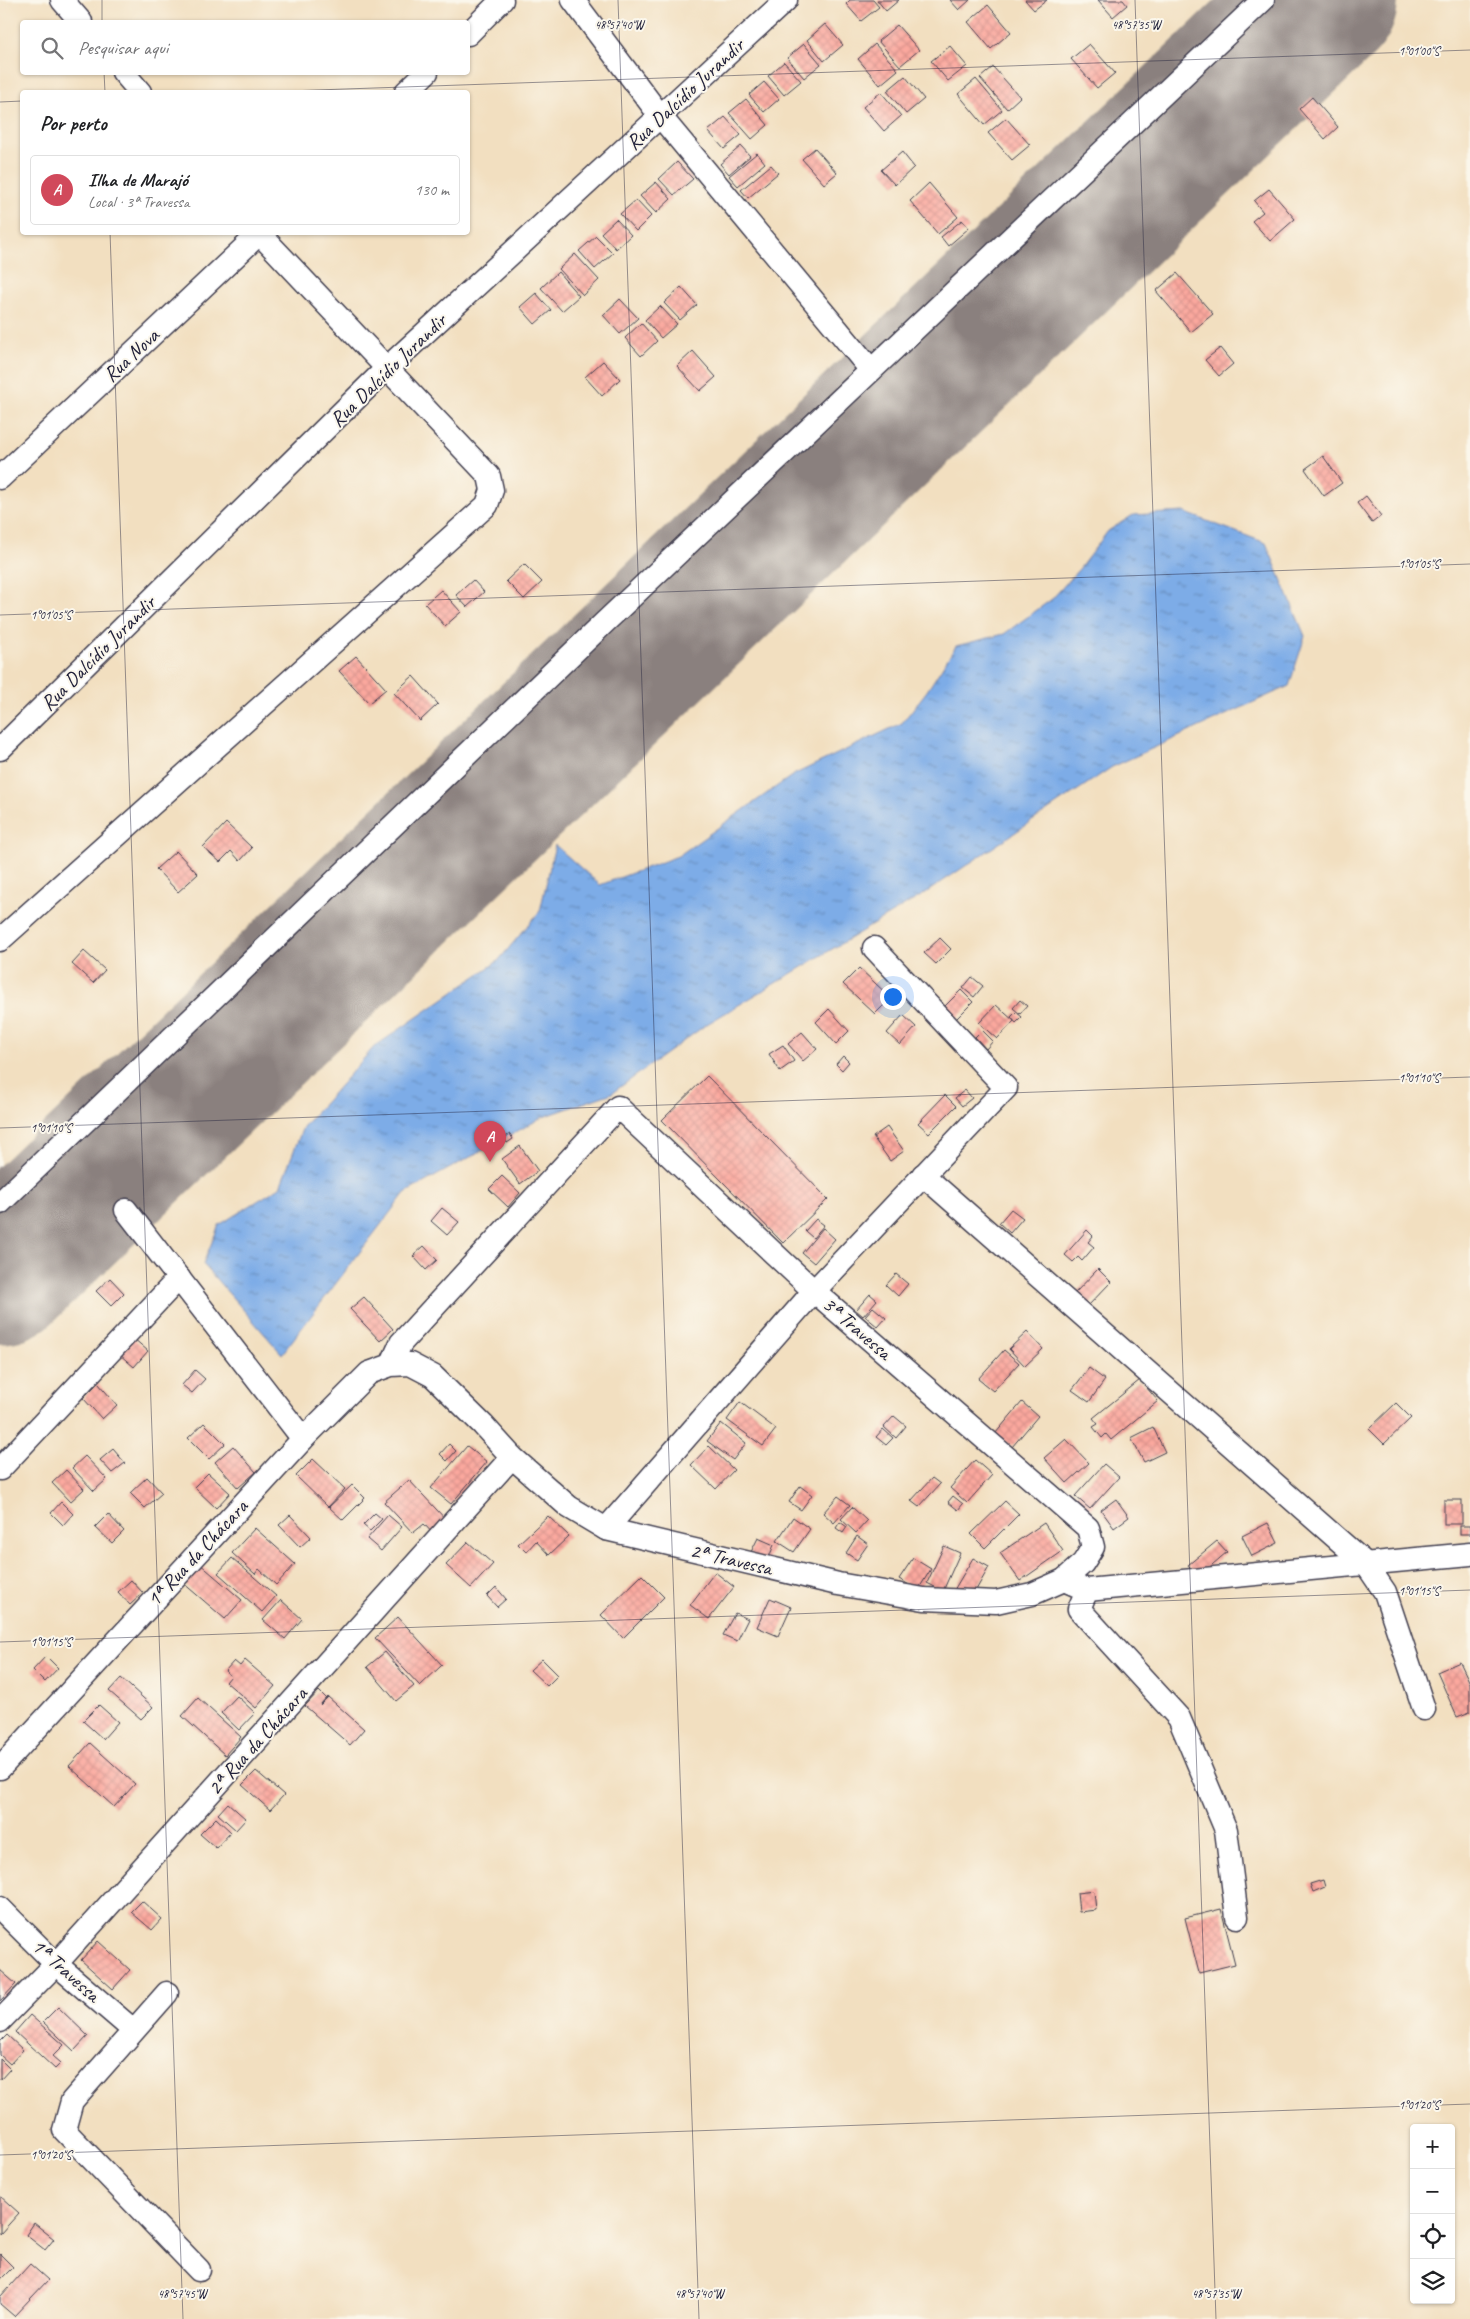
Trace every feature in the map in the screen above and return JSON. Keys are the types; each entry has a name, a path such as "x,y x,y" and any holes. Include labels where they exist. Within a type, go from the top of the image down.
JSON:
{"street":[{"path":"62,0 79,20"},
{"path":"470,32 502,0"},
{"path":"573,0 662,117 871,370"},
{"name":"Rua Dalcídio Jurandir","path":"0,749 388,368 662,117 786,0"},
{"path":"0,1203 871,370 1263,0"},
{"path":"126,75 138,90"},
{"path":"408,90 424,75"},
{"name":"Rua Nova","path":"0,478 258,235"},
{"path":"0,940 487,505 492,490 490,476 262,235"},
{"path":"606,1529 814,1291 1006,1088 874,948"},
{"name":"3ª Travessa","path":"400,1365 401,1343 618,1107 814,1291 1088,1528 1093,1546"},
{"path":"923,1175 1366,1564 1385,1592 1424,1709"},
{"path":"126,1210 303,1439"},
{"path":"0,1469 179,1278"},
{"name":"1ª Rua da Chácara","path":"0,1768 303,1439 369,1373 400,1365"},
{"name":"2ª Travessa","path":"400,1365 433,1376 483,1425 512,1457 569,1507 606,1529 838,1584 924,1599 996,1602 1032,1594 1064,1580 1083,1564 1093,1546"},
{"name":"2ª Rua da Chácara","path":"0,2021 56,1964 512,1457"},
{"path":"1064,1580 1087,1590 1470,1554"},
{"path":"1087,1590 1079,1609 1179,1718 1226,1830 1237,1917"},
{"name":"1ª Travessa","path":"0,1908 56,1964 133,2030"},
{"path":"167,1993 72,2101 64,2130 199,2270"}],"water":[{"path":"1183,512 1266,543 1305,636 1289,686 1112,767 924,894 707,1024 612,1093 543,1117 405,1193 282,1354 203,1264 219,1225 280,1187 303,1127 374,1047 498,961 540,911 555,845 600,885 678,856 793,775 902,723 927,691 956,646 1004,634 1052,599 1080,568 1108,531 1133,515"}],"building":[{"path":"850,0 873,0 879,7 861,21 846,4"},
{"path":"877,0 899,0 886,11"},
{"path":"950,0 970,0 959,10"},
{"path":"1025,0 1047,0 1034,10"},
{"path":"1098,0 1123,0 1127,5 1113,17"},
{"path":"988,5 1011,32 991,49 968,22"},
{"path":"825,24 843,45 824,61 807,40"},
{"path":"897,25 919,50 900,66 878,41"},
{"path":"804,44 821,64 804,78 787,58"},
{"path":"875,44 898,70 880,85 858,59"},
{"path":"1089,44 1115,73 1097,88 1071,59"},
{"path":"950,46 967,66 948,81 931,61"},
{"path":"784,62 801,81 784,95 768,76"},
{"path":"993,67 1020,97 1007,109 980,78"},
{"path":"905,76 924,99 906,114 887,91"},
{"path":"976,79 1002,110 984,125 958,94"},
{"path":"764,82 779,99 764,112 749,95"},
{"path":"881,92 901,116 884,131 863,107"},
{"path":"1312,97 1338,127 1325,139 1299,109"},
{"path":"746,99 768,125 752,139 729,113"},
{"path":"725,117 741,135 724,149 708,131"},
{"path":"1006,118 1030,145 1012,160 988,133"},
{"path":"741,146 750,156 729,174 720,164"},
{"path":"815,148 837,173 824,184 802,159"},
{"path":"902,152 914,167 895,185 881,170"},
{"path":"757,153 765,163 738,186 729,176"},
{"path":"677,162 693,179 674,195 659,179"},
{"path":"771,165 778,173 748,198 741,190"},
{"path":"656,182 671,199 656,213 640,196"},
{"path":"929,183 958,217 938,234 910,201"},
{"path":"1269,189 1295,219 1270,241 1252,221 1263,212 1254,201"},
{"path":"636,200 651,216 636,231 620,214"},
{"path":"616,219 631,235 616,249 601,233"},
{"path":"962,220 969,228 948,246 941,237"},
{"path":"596,236 613,253 595,269 579,251"},
{"path":"575,254 599,280 583,295 559,269"},
{"path":"558,272 579,296 562,311 541,288"},
{"path":"1177,273 1213,314 1191,332 1156,291"},
{"path":"681,287 697,305 680,320 664,303"},
{"path":"536,293 551,310 535,324 520,307"},
{"path":"620,299 638,318 620,334 603,315"},
{"path":"660,306 677,324 661,338 645,320"},
{"path":"641,323 657,341 641,356 625,338"},
{"path":"1220,348 1233,364 1219,376 1205,360"},
{"path":"693,351 716,377 700,391 677,366"},
{"path":"603,361 620,379 602,396 585,377"},
{"path":"1323,456 1342,483 1324,496 1305,469"},
{"path":"1366,496 1381,516 1372,523 1357,503"},
{"path":"524,564 542,582 524,599 506,581"},
{"path":"473,580 484,592 467,607 456,595"},
{"path":"441,590 461,612 445,626 425,604"},
{"path":"356,656 386,689 369,703 339,671"},
{"path":"413,676 438,704 420,721 394,693"},
{"path":"226,823 252,848 240,861 231,851 220,862 203,847"},
{"path":"176,851 198,874 178,892 156,869"},
{"path":"940,938 951,949 936,964 924,953"},
{"path":"84,951 105,970 93,983 72,964"},
{"path":"859,968 891,998 875,1014 843,984"},
{"path":"972,977 983,986 974,997 963,988"},
{"path":"961,990 973,1002 956,1019 944,1007"},
{"path":"1020,1000 1027,1006 1020,1014 1013,1008"},
{"path":"996,1005 1014,1021 997,1039 979,1023"},
{"path":"829,1009 849,1031 836,1044 816,1022"},
{"path":"1016,1012 1022,1017 1016,1023 1011,1017"},
{"path":"903,1015 916,1027 900,1045 887,1033"},
{"path":"982,1030 993,1041 986,1049 975,1037"},
{"path":"802,1032 817,1049 803,1061 788,1044"},
{"path":"783,1045 794,1061 780,1071 769,1054"},
{"path":"843,1056 849,1062 842,1070 836,1064"},
{"path":"707,1076 828,1199 783,1243 662,1120"},
{"path":"965,1090 972,1098 962,1106 955,1098"},
{"path":"945,1095 956,1106 929,1133 918,1123"},
{"path":"887,1127 904,1151 890,1161 873,1137"},
{"path":"510,1134 513,1139 507,1143 504,1138"},
{"path":"520,1146 538,1171 520,1184 502,1159"},
{"path":"502,1176 520,1193 508,1207 489,1189"},
{"path":"442,1208 459,1222 447,1235 431,1221"},
{"path":"1011,1209 1023,1218 1010,1233 999,1223"},
{"path":"816,1219 824,1225 813,1238 805,1231"},
{"path":"823,1228 835,1239 814,1263 802,1253"},
{"path":"1087,1230 1093,1236 1088,1242 1094,1247 1082,1261 1078,1257 1073,1262 1065,1255"},
{"path":"424,1246 437,1260 426,1270 413,1256"},
{"path":"1098,1269 1111,1282 1087,1307 1074,1294"},
{"path":"896,1274 908,1284 898,1296 886,1285"},
{"path":"110,1278 124,1293 111,1306 96,1291"},
{"path":"870,1294 877,1300 863,1316 856,1310"},
{"path":"364,1297 393,1329 380,1341 350,1309"},
{"path":"873,1307 886,1318 878,1327 865,1316"},
{"path":"1027,1332 1043,1349 1025,1366 1009,1349"},
{"path":"133,1338 148,1351 134,1367 119,1354"},
{"path":"1004,1350 1019,1363 993,1391 978,1379"},
{"path":"1089,1368 1105,1380 1089,1402 1072,1390"},
{"path":"195,1370 205,1379 192,1393 182,1385"},
{"path":"1140,1380 1158,1401 1111,1440 1106,1434 1102,1438 1093,1427 1098,1424 1093,1418"},
{"path":"98,1383 117,1405 102,1419 83,1398"},
{"path":"740,1402 776,1429 763,1446 727,1420"},
{"path":"1022,1402 1038,1416 1012,1447 995,1434"},
{"path":"1396,1403 1411,1418 1384,1444 1369,1429"},
{"path":"894,1416 906,1426 896,1438 884,1427"},
{"path":"204,1423 225,1444 209,1459 188,1438"},
{"path":"721,1423 746,1443 733,1460 707,1441"},
{"path":"1153,1427 1165,1452 1144,1462 1131,1438"},
{"path":"883,1429 893,1438 886,1445 876,1437"},
{"path":"1066,1439 1089,1463 1067,1483 1044,1458"},
{"path":"449,1444 456,1451 447,1461 440,1454"},
{"path":"233,1446 256,1472 238,1488 215,1462"},
{"path":"467,1446 487,1462 451,1504 431,1488"},
{"path":"709,1446 734,1470 716,1489 691,1465"},
{"path":"113,1449 125,1463 112,1473 100,1460"},
{"path":"85,1456 107,1479 94,1491 72,1468"},
{"path":"313,1459 345,1489 328,1507 296,1476"},
{"path":"975,1460 992,1475 967,1503 950,1488"},
{"path":"1104,1464 1119,1477 1090,1509 1075,1496"},
{"path":"66,1470 84,1489 70,1502 52,1483"},
{"path":"208,1473 230,1493 216,1508 194,1487"},
{"path":"147,1477 162,1493 145,1508 130,1493"},
{"path":"932,1478 940,1484 919,1507 911,1501"},
{"path":"409,1480 449,1523 434,1535 424,1524 413,1533 384,1502"},
{"path":"352,1485 365,1498 343,1520 329,1507"},
{"path":"800,1486 812,1495 801,1510 789,1502"},
{"path":"838,1496 850,1505 834,1523 823,1513"},
{"path":"953,1496 963,1504 958,1510 948,1502"},
{"path":"1116,1499 1129,1517 1114,1528 1101,1510"},
{"path":"1444,1500 1462,1500 1462,1524 1444,1524"},
{"path":"1005,1501 1019,1514 985,1548 971,1534"},
{"path":"61,1502 73,1514 63,1525 51,1513"},
{"path":"852,1507 867,1521 856,1533 841,1519"},
{"path":"375,1513 382,1519 370,1531 363,1525"},
{"path":"108,1514 124,1531 112,1543 95,1527"},
{"path":"290,1515 311,1537 300,1547 279,1525"},
{"path":"388,1515 402,1527 381,1551 367,1539"},
{"path":"548,1516 569,1536 549,1555 536,1541 526,1552 518,1544"},
{"path":"793,1517 810,1529 794,1552 777,1541"},
{"path":"840,1522 847,1527 843,1533 836,1528"},
{"path":"1044,1523 1063,1551 1020,1581 1000,1553"},
{"path":"1268,1523 1278,1543 1252,1556 1242,1536"},
{"path":"1460,1526 1470,1526 1470,1534 1460,1534"},
{"path":"255,1528 295,1564 276,1585 259,1569 255,1574 232,1553"},
{"path":"857,1536 868,1544 857,1560 846,1553"},
{"path":"758,1538 774,1545 767,1562 750,1554"},
{"path":"1217,1541 1227,1552 1198,1577 1188,1565"},
{"path":"468,1542 493,1564 471,1588 446,1565"},
{"path":"944,1546 960,1553 943,1591 927,1583"},
{"path":"232,1558 276,1596 262,1612 218,1573"},
{"path":"913,1558 931,1569 918,1590 899,1579"},
{"path":"973,1558 989,1567 971,1599 954,1590"},
{"path":"199,1563 242,1600 225,1619 182,1582"},
{"path":"715,1572 734,1587 709,1619 690,1605"},
{"path":"642,1575 664,1597 623,1638 601,1615"},
{"path":"131,1580 143,1593 130,1605 118,1592"},
{"path":"496,1587 506,1599 497,1607 487,1596"},
{"path":"770,1598 791,1607 778,1636 757,1627"},
{"path":"281,1600 302,1619 285,1639 263,1620"},
{"path":"735,1613 748,1619 737,1641 723,1635"},
{"path":"398,1617 442,1665 420,1686 375,1638"},
{"path":"385,1652 414,1686 396,1701 367,1667"},
{"path":"46,1656 58,1668 45,1682 33,1670"},
{"path":"542,1659 558,1675 547,1686 530,1670"},
{"path":"245,1660 275,1686 256,1708 226,1682 231,1676 225,1671 234,1661 240,1666"},
{"path":"1460,1662 1470,1683 1470,1712 1457,1717 1437,1672"},
{"path":"121,1678 153,1707 141,1719 109,1691"},
{"path":"319,1691 326,1698 320,1705 328,1697 364,1729 350,1745 305,1706"},
{"path":"237,1696 255,1713 239,1730 221,1713"},
{"path":"198,1698 241,1737 225,1755 182,1716"},
{"path":"99,1705 118,1722 103,1739 83,1721"},
{"path":"90,1743 135,1784 114,1807 69,1766"},
{"path":"256,1771 284,1795 270,1810 242,1785"},
{"path":"228,1803 246,1819 236,1830 218,1814"},
{"path":"216,1818 231,1832 216,1848 200,1834"},
{"path":"1323,1880 1325,1887 1313,1892 1310,1884"},
{"path":"1094,1891 1096,1910 1079,1912 1077,1893"},
{"path":"142,1901 162,1919 152,1930 131,1912"},
{"path":"1221,1909 1235,1964 1199,1973 1185,1918"},
{"path":"98,1941 130,1970 113,1989 81,1960"},
{"path":"0,1970 16,1984 0,2001"},
{"path":"58,2007 88,2036 74,2051 43,2022"},
{"path":"30,2015 64,2045 53,2056 61,2063 55,2069 15,2032"},
{"path":"7,2035 23,2050 10,2064 0,2055 0,2042"},
{"path":"0,2059 10,2069 0,2080"},
{"path":"0,2196 19,2213 0,2234"},
{"path":"34,2223 54,2239 45,2250 26,2235"},
{"path":"0,2254 13,2267 0,2280"},
{"path":"30,2264 48,2280 14,2316 0,2304 0,2297"}],"runway":[{"path":"0,1269 1323,0"}],"place":[{"name":"Ilha de Marajó","path":"490,1162"}]}
